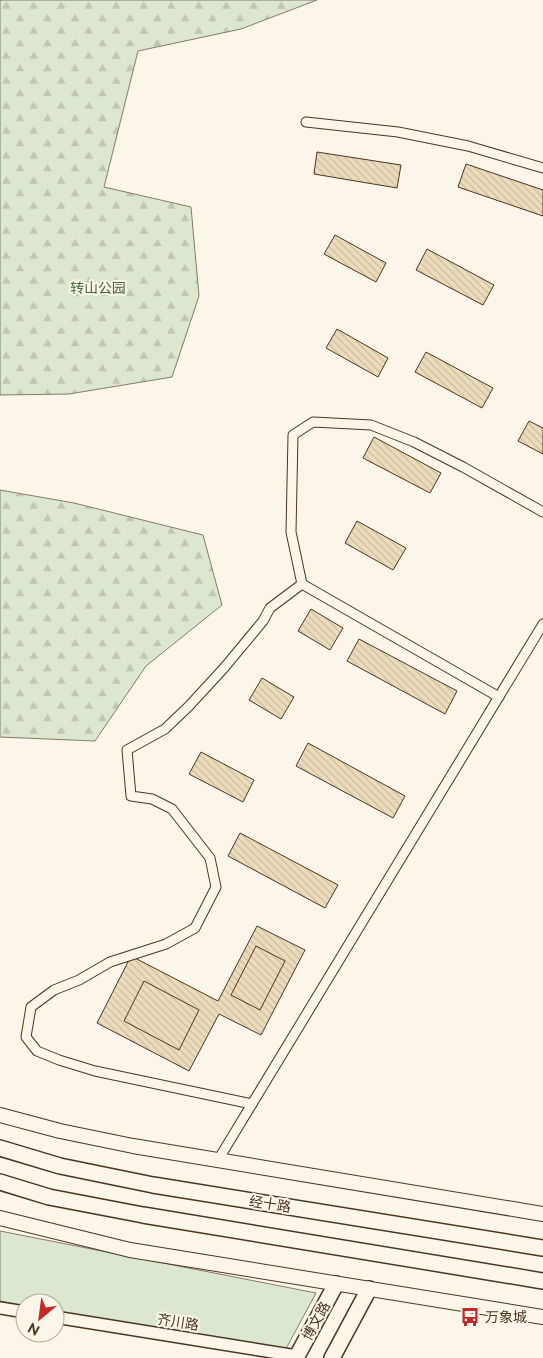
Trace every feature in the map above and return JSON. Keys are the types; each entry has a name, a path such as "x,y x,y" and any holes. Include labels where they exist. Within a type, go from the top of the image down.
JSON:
{"main road":[{"path":"0,1115 78,1135 133,1146 543,1214"},
{"name":"经十路","path":"0,1148 60,1166 153,1184 543,1248"},
{"path":"0,1182 49,1197 143,1216 543,1281"},
{"path":"0,1218 130,1250 543,1317"},
{"name":"博文路","path":"296,1357 336,1284"},
{"path":"332,1358 369,1289"}],"street":[{"path":"306,122 398,132 468,146 543,168"},
{"path":"499,697 302,584 291,532 294,435 312,422 371,425 414,442 543,512"},
{"path":"252,1104 96,1071 59,1060 38,1051 26,1037 31,1007 54,990 79,980 110,962 166,944 195,928 216,887 210,858 172,809 152,799 130,796 127,750 165,729 224,668 263,621 270,608 302,584"},
{"path":"218,1160 543,624"},
{"path":"0,1308 15,1310"},
{"name":"齐川路","path":"65,1319 296,1357"}],"green space":[{"name":"转山公园","path":"0,0 317,0 241,29 138,51 104,187 191,207 199,296 172,377 69,394 0,395"},
{"path":"0,490 74,503 203,535 222,605 146,666 95,741 0,737"},
{"path":"0,1231 316,1293 281,1358 65,1314 65,1293 15,1293 15,1304 0,1301"}],"building":[{"path":"317,152 401,165 397,188 314,174"},
{"path":"466,164 543,190 543,216 458,187"},
{"path":"335,235 386,263 376,282 324,254"},
{"path":"427,249 494,285 483,305 416,270"},
{"path":"337,329 388,358 378,377 326,348"},
{"path":"426,352 493,388 482,408 415,372"},
{"path":"529,421 543,428 543,454 518,441"},
{"path":"374,437 441,473 430,493 363,458"},
{"path":"357,521 406,548 393,570 345,543"},
{"path":"311,609 343,628 330,650 298,631"},
{"path":"359,639 457,691 445,714 347,661"},
{"path":"262,678 294,697 281,719 249,700"},
{"path":"308,743 405,796 393,818 296,766"},
{"path":"201,752 254,780 243,802 189,774"},
{"path":"240,833 338,885 325,908 228,856"},
{"path":"257,926 305,950 261,1035 219,1014 189,1071 97,1023 131,956 218,1001"},
{"path":"256,946 285,961 260,1010 231,995"},
{"path":"144,981 199,1010 179,1050 124,1021"}],"place":[{"name":"万象城","path":"470,1317"}]}
